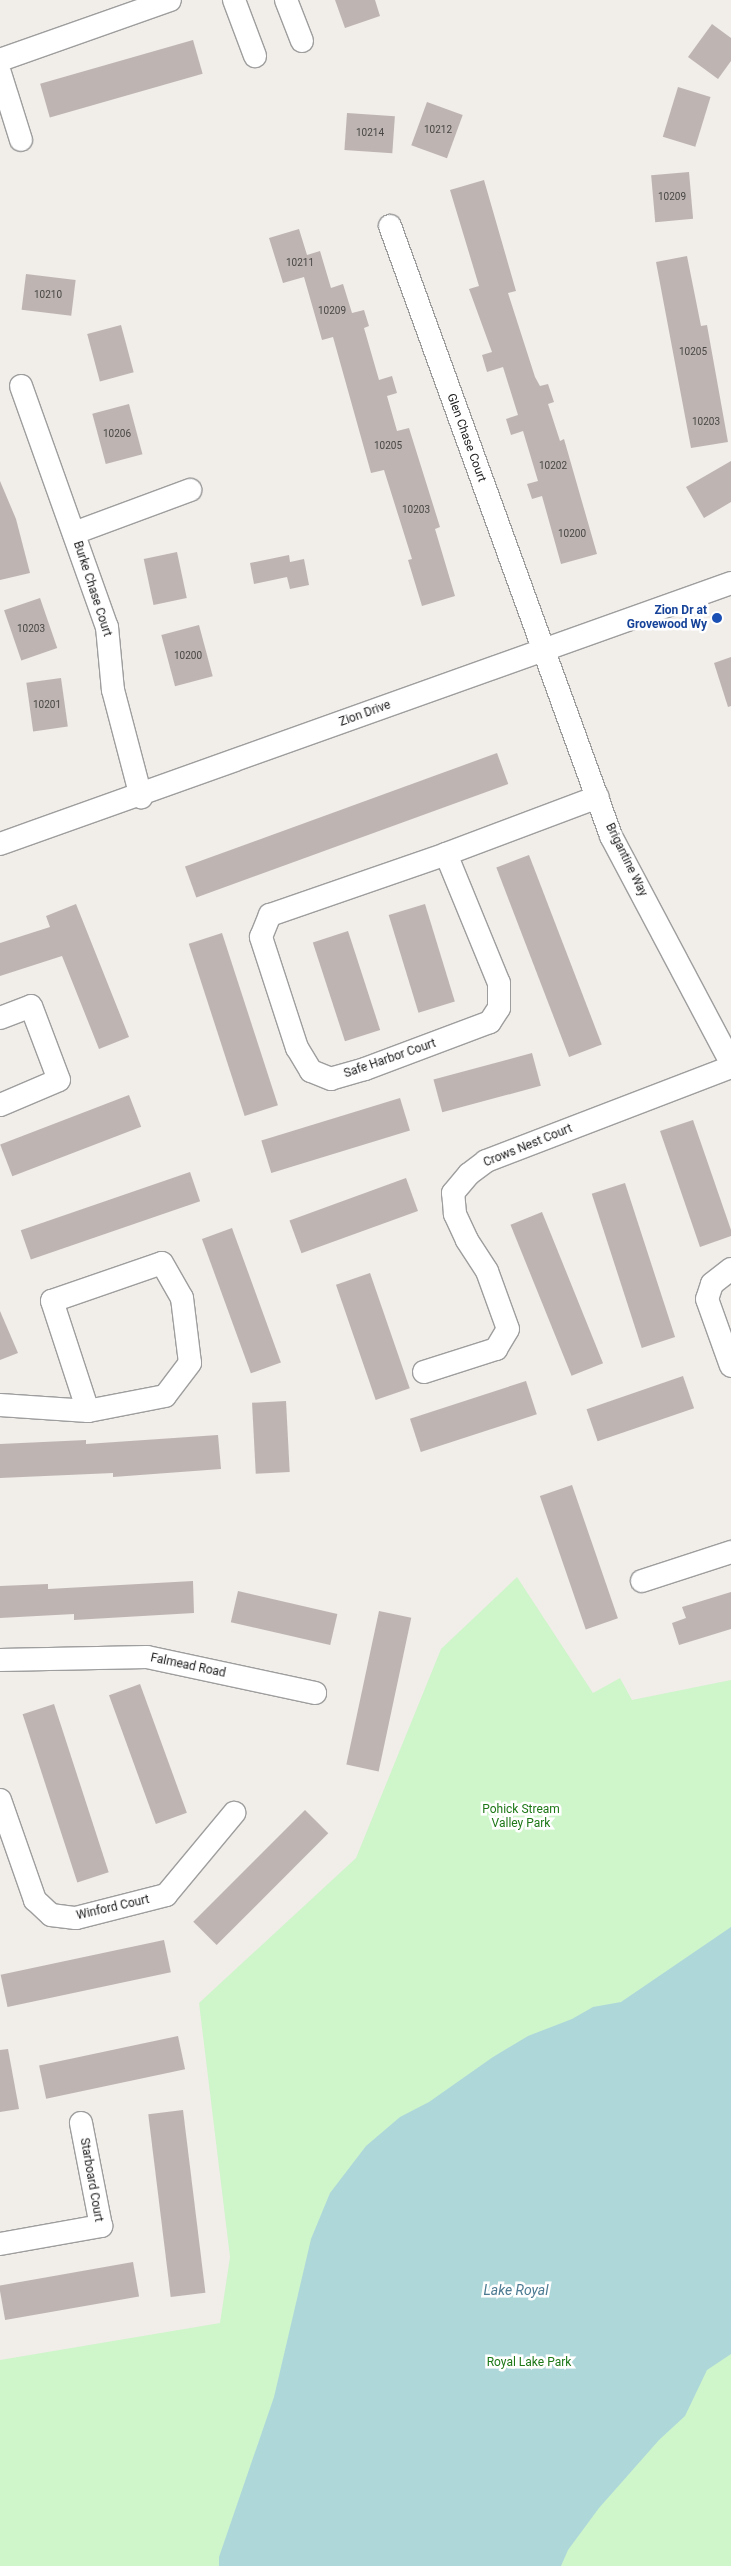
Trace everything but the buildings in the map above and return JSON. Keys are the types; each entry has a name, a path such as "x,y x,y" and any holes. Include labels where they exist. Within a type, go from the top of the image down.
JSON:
{"street":[{"path":"0,60 170,0"},
{"path":"234,0 255,56"},
{"path":"286,0 302,41"},
{"path":"0,73 21,140"},
{"name":"Glen Chase Court","path":"390,226 543,649"},
{"name":"Burke Chase Court","path":"21,386 107,627 113,690 141,797"},
{"path":"74,533 190,490"},
{"name":"Zion Drive","path":"0,844 141,797 543,649 731,584"},
{"name":"Brigantine Way","path":"543,649 612,836 731,1065"},
{"name":"Safe Harbor Court","path":"446,854 499,983 499,1008 490,1022 365,1069 331,1079 311,1071 296,1048 261,937 270,915 446,854 598,797"},
{"path":"0,1018 31,1006 59,1080 0,1105"},
{"name":"Crows Nest Court","path":"424,1372 496,1349 508,1329 487,1271 467,1240 455,1214 454,1193 469,1174 486,1161 731,1065"},
{"path":"0,1405 88,1411 165,1396 190,1363 182,1298 162,1262 52,1301 88,1411"},
{"path":"731,1269 712,1284 707,1299 731,1366"},
{"path":"642,1581 731,1552"},
{"name":"Falmead Road","path":"0,1660 147,1657 315,1692"},
{"name":"Winford Court","path":"0,1800 35,1900 50,1915 76,1918 166,1895 234,1813"},
{"name":"Starboard Court","path":"0,2244 101,2226 81,2123"}],"green space":[{"name":"Royal Lake Park","path":"517,1577 593,1693 620,1678 632,1700 731,1680 731,2566 0,2566 0,2360 220,2323 230,2257 199,2003 356,1858 441,1649"}],"water":[{"name":"Lake Royal","path":"731,1927 731,2354 707,2370 685,2416 659,2440 599,2508 568,2550 561,2566 219,2566 219,2557 274,2397 311,2239 330,2193 366,2146 400,2117 429,2102 493,2057 528,2036 572,2019 593,2007 621,2002"}],"place":[{"name":"Zion Dr at Grovewood Wy","path":"717,618"}],"park label":[{"name":"Pohick Stream Valley Park","path":"521,1817"}]}
